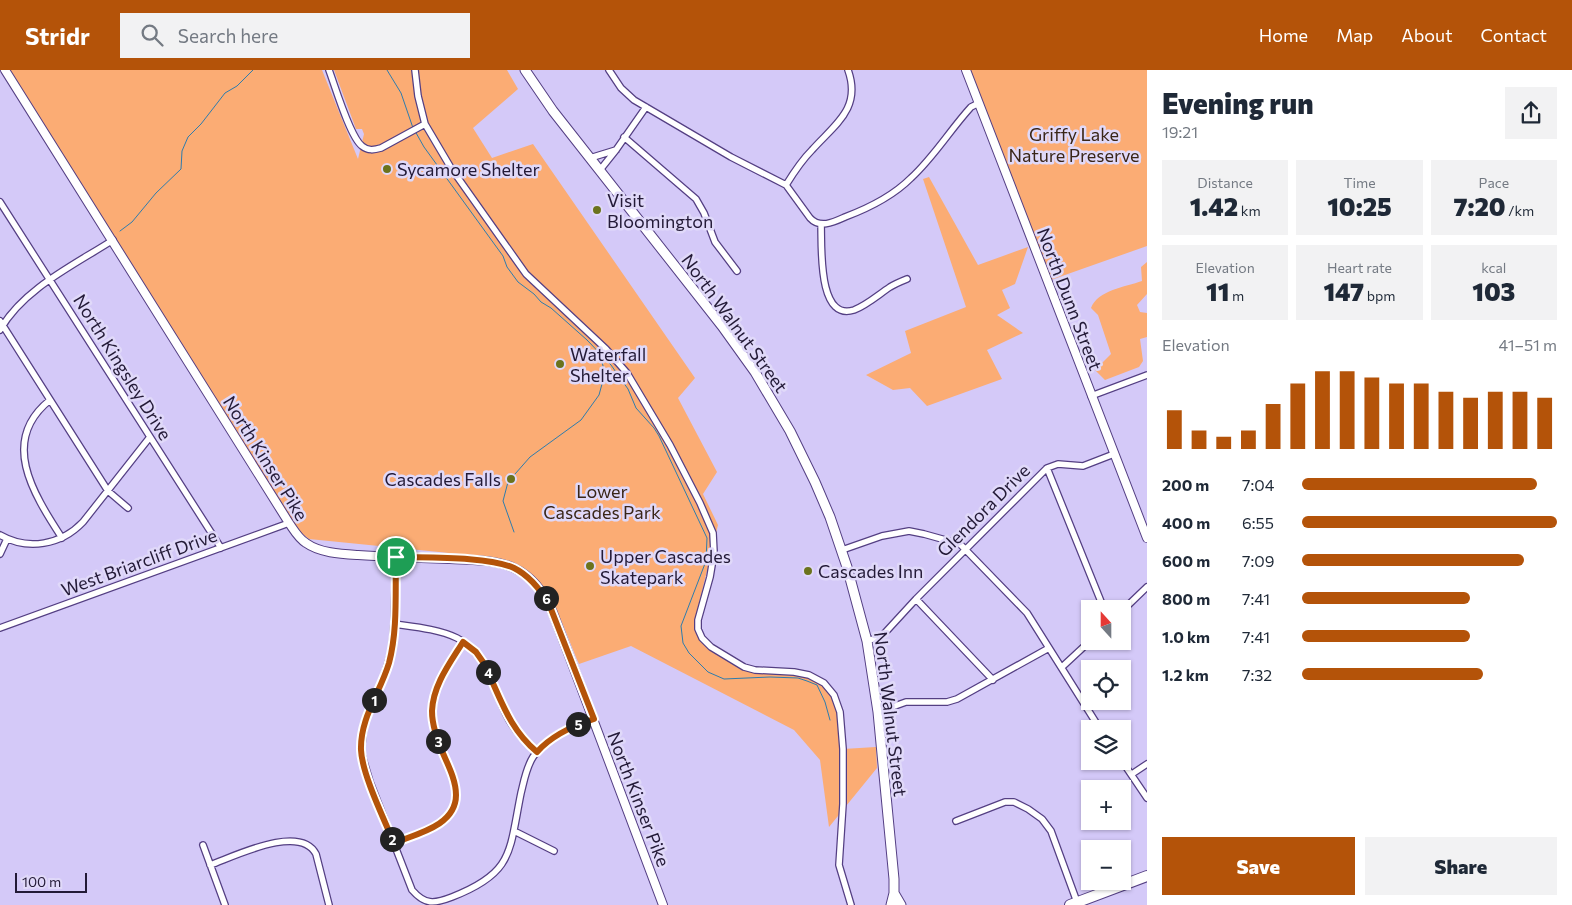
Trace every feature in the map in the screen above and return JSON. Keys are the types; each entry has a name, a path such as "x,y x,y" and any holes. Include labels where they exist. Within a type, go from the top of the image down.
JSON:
{"highway":[{"path":"1074,904 1147,876"}],"main road":[{"name":"North Walnut Street","path":"525,70 553,111 722,326 762,383 790,431 815,482 842,550 868,640 878,712 894,879 894,893 891,905"},
{"name":"North Walnut Street","path":"894,893 901,905"}],"street":[{"name":"North Kinser Pike","path":"5,70 113,240 288,523 300,538 319,550 344,554 500,563 515,569 531,579 542,592 549,604 594,719 663,905"},
{"path":"329,70 352,129 362,147 373,150 380,148 425,124"},
{"path":"416,70 418,96 425,124 451,168 520,267 621,365 670,445 708,522 714,541 710,577 698,620 698,629 702,638 711,647 744,667 755,670 794,672 809,675 824,683 834,695 840,712 842,749 843,804 839,865 851,905"},
{"path":"609,70 623,92 731,158 786,185 810,218 815,223 821,224 836,221 862,210 903,185 920,169 971,107 978,103"},
{"path":"786,185 807,155 845,115 852,84 848,70"},
{"name":"North Dunn Street","path":"966,70 1147,538"},
{"path":"600,170 646,106"},
{"path":"624,137 696,199 704,212 714,242 737,271"},
{"path":"590,158 616,150"},
{"name":"North Kingsley Drive","path":"0,202 221,548"},
{"path":"821,224 823,279 830,299 837,309 847,311 857,309 892,286 908,279"},
{"path":"113,240 50,280 23,300 1,326 108,491 128,508"},
{"path":"1091,396 1147,375"},
{"path":"25,420 32,411 50,400"},
{"path":"0,535 7,539 34,544 51,542 62,538 78,528 150,437"},
{"name":"Glendora Drive","path":"868,640 882,636 916,599 1047,468 1058,464 1083,466 1114,454"},
{"path":"1047,468 1100,600"},
{"path":"22,475 62,538"},
{"name":"West Briarcliff Drive","path":"0,628 288,523"},
{"path":"842,550 882,536 909,531 960,544 1027,613 1094,720"},
{"path":"0,554 7,539"},
{"path":"396,557 394,624 389,663 367,716 361,744 365,768 412,890 422,900 432,903 441,901 470,890 495,874 509,849 526,774 537,752 545,743 558,734 577,724 594,719"},
{"path":"1131,602 1147,587"},
{"path":"916,599 993,680"},
{"path":"394,624 440,632 463,642 476,652 483,662 514,728 527,744 537,752"},
{"path":"394,843 436,825 446,818 453,807 456,796 454,782 435,733 432,712 439,683 463,642"},
{"path":"878,712 901,703 914,701 952,701 1049,648"},
{"path":"1062,668 1081,650"},
{"path":"1132,774 1147,764"},
{"path":"1129,770 1147,798"},
{"path":"956,821 1005,802 1014,802 1028,809 1052,831 1074,904"},
{"path":"514,831 554,852"},
{"path":"210,865 276,842 291,841 304,843 311,847 316,854 329,905"},
{"path":"203,845 225,905"}],"green space":[{"name":"Lower Cascades Park","path":"9,70 322,70 358,159 364,134 362,129 356,129 334,70 507,70 518,89 473,128 492,158 533,144 695,378 678,398 717,472 703,494 718,525 695,620 695,627 699,638 712,650 734,664 790,673 814,680 824,687 835,702 839,715 843,749 876,747 877,768 829,827 820,760 794,730 631,646 579,664 552,602 538,580 524,569 489,557 309,539 300,532"},
{"name":"Griffy Lake Nature Preserve","path":"966,70 1147,70 1147,246 1048,281"},
{"path":"929,177 978,265 1028,247 1015,284 1002,290 1010,308 997,315 1023,333 987,350 1002,379 927,406 910,388 893,390 866,375 911,353 905,331 966,307 923,179"},
{"path":"1147,262 1147,294 1137,305 1140,312 1147,313 1147,337 1140,339 1143,361 1139,367 1105,380 1095,370 1111,354 1098,315 1091,308 1106,293 1142,281 1141,267"}],"waterway":[{"path":"120,231 132,222 156,193 181,169 182,151 188,137 201,124 225,93 237,86 253,70"},
{"path":"387,70 401,93 413,128"},
{"path":"415,131 424,147 503,256 507,267 518,282 587,340 611,365 628,389 636,408 659,436 707,538 706,561 681,626 683,643 689,653 708,672 724,679 798,678 817,685 825,702 830,720"},
{"path":"514,532 503,501 508,482 530,457 581,420 599,395 605,373 600,355"}],"place":[{"name":"Sycamore Shelter","path":"387,169"},
{"name":"Visit Bloomington","path":"597,210"},
{"name":"Waterfall Shelter","path":"560,364"},
{"name":"Cascades Falls","path":"511,479"},
{"name":"Upper Cascades Skatepark","path":"590,566"},
{"name":"Cascades Inn","path":"808,571"}],"route":[{"path":"396,557 500,563 515,569 531,579 549,604 594,719 577,724 558,734 545,743 537,752 527,744 514,728 483,662 476,652 463,642 439,683 432,712 435,733 456,790 453,807 442,822 394,843 363,762 361,744 364,725 389,663 392,650 396,557"}]}
